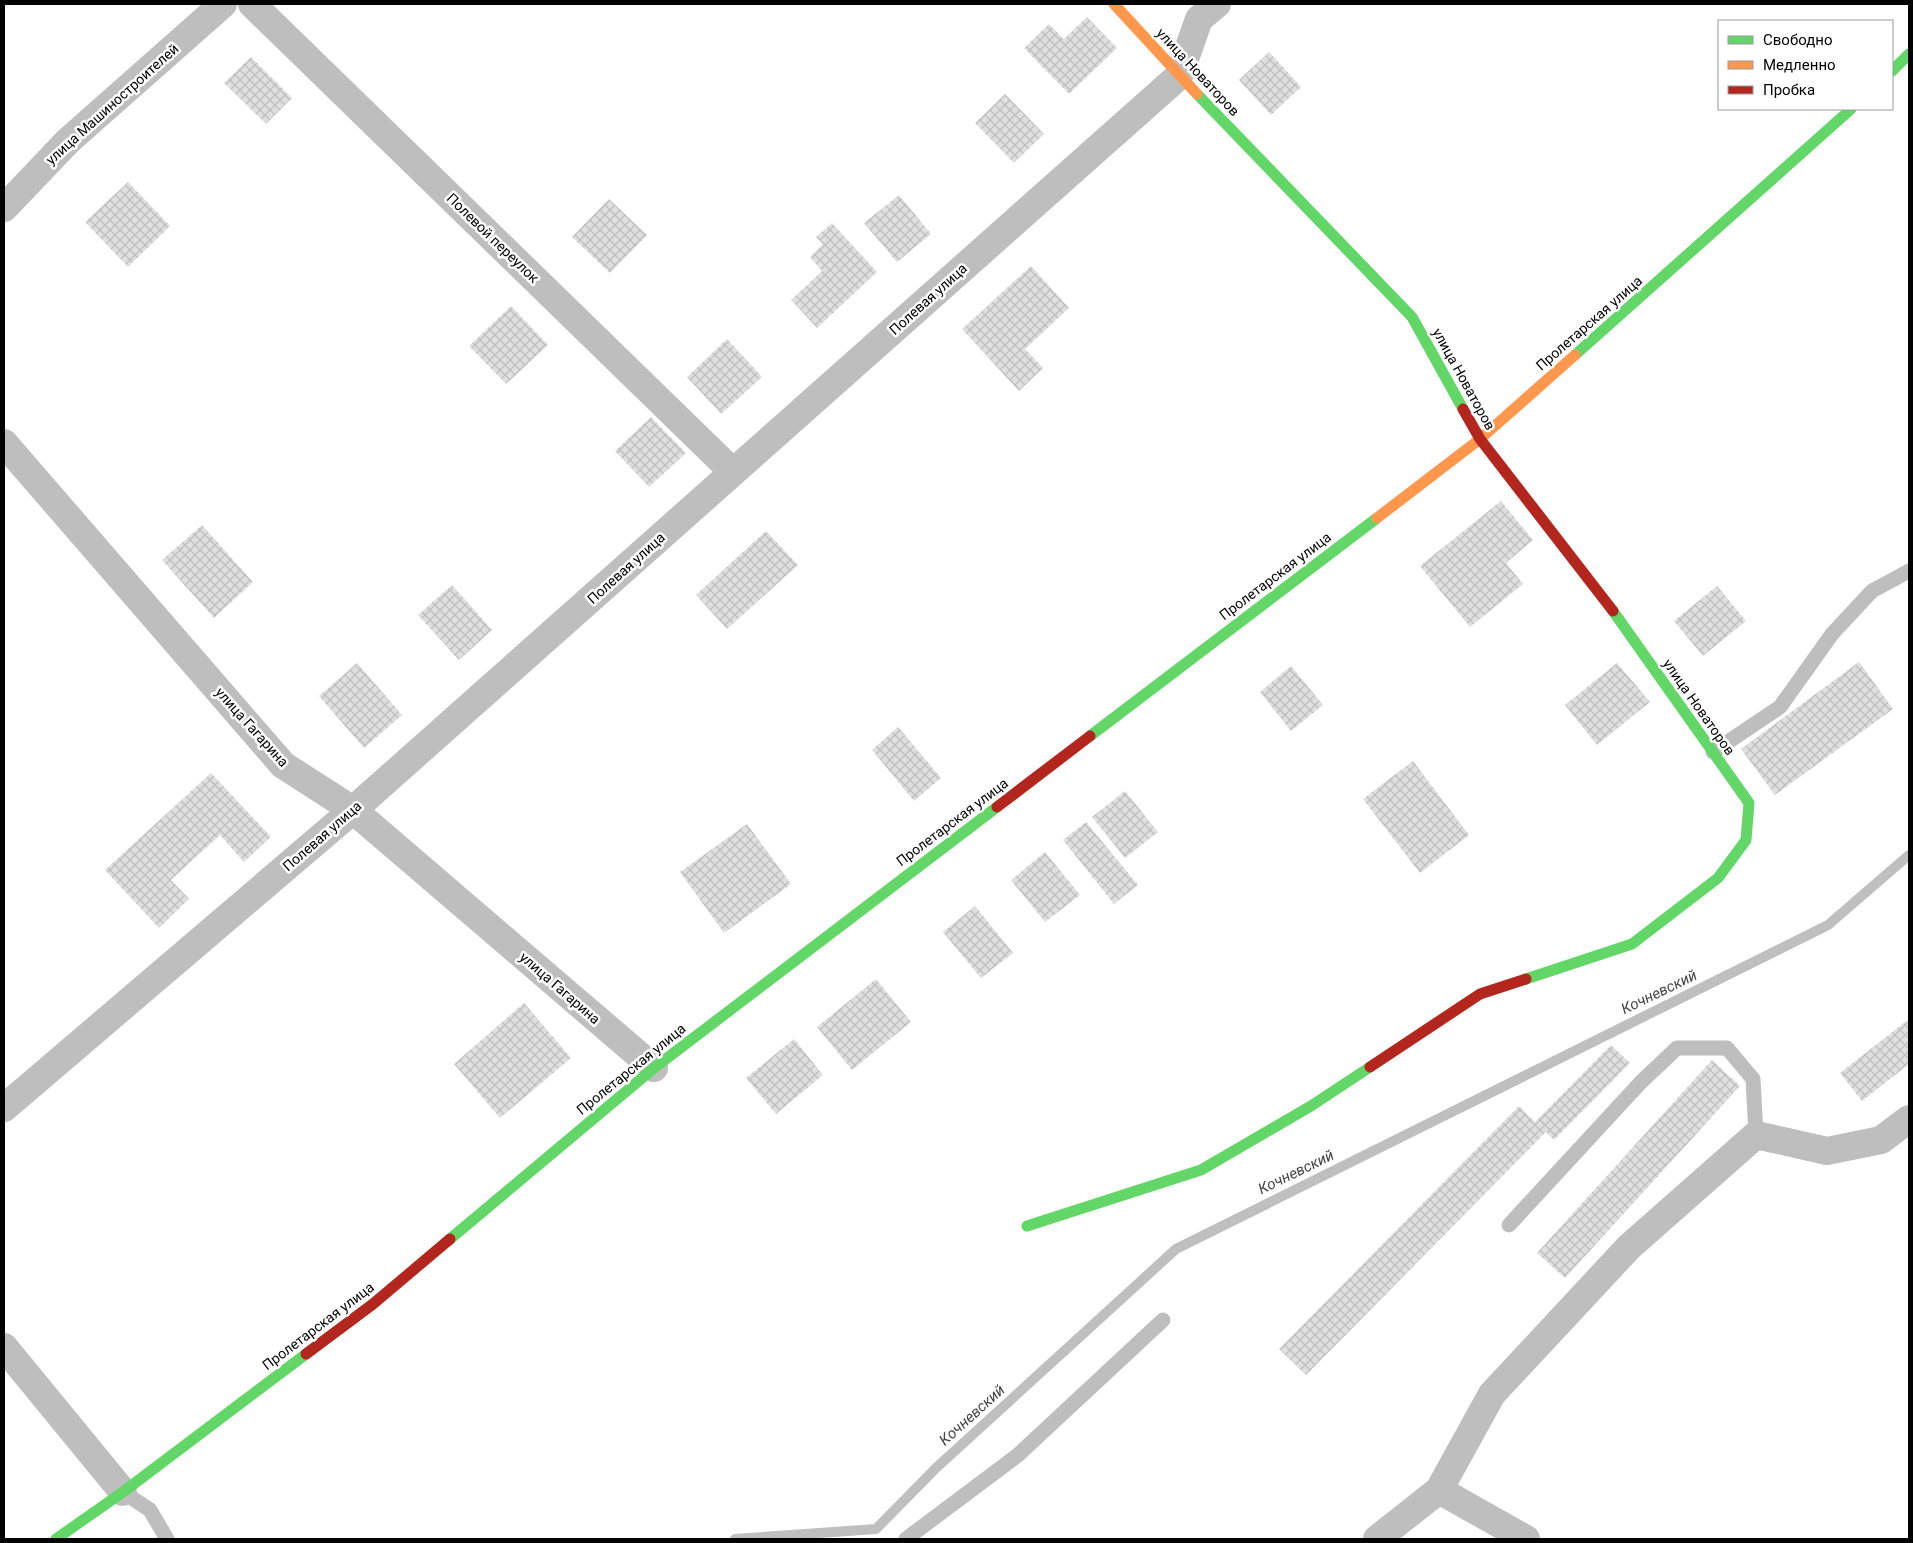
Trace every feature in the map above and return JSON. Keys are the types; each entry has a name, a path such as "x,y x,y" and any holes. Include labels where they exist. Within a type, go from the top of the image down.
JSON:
{"street":[{"name":"улица Машиностроителей","path":"4,208 68,141 223,4"},
{"name":"Полевой переулок","path":"252,4 734,472"},
{"name":"улица Новаторов","path":"1027,1226 1201,1170 1311,1106 1480,994 1632,944 1718,878 1746,840 1749,803 1621,621 1480,439 1412,317 1179,76 1114,4"},
{"name":"Полевая улица","path":"4,1108 353,810 1179,76 1199,19 1217,4"},
{"path":"1893,69 1909,54"},
{"name":"Пролетарская улица","path":"56,1539 123,1492 373,1304 654,1068 1480,439 1850,110"},
{"name":"улица Гагарина","path":"4,443 283,765 353,810 654,1068"},
{"path":"1378,1539 1439,1490 1492,1394 1629,1248 1756,1135 1827,1151 1881,1140 1909,1118"},
{"path":"4,1347 123,1492"},
{"path":"1439,1490 1526,1539"}],"lane":[{"path":"1713,752 1780,707 1832,634 1872,591 1909,571"},
{"path":"1509,1225 1641,1082 1677,1048 1726,1048 1753,1079 1756,1135"},
{"path":"906,1539 1018,1455 1163,1320"},
{"path":"123,1492 150,1510 167,1539"}],"building":[{"path":"1087,17 1117,48 1069,94 1024,48 1049,24 1064,39"},
{"path":"1269,52 1301,87 1271,115 1239,80"},
{"path":"251,57 292,98 266,124 224,83"},
{"path":"1005,94 1044,134 1014,163 975,123"},
{"path":"128,182 170,226 128,267 85,222"},
{"path":"899,195 931,234 897,262 864,223"},
{"path":"609,199 647,235 610,273 572,237"},
{"path":"832,223 877,272 817,328 791,300 822,271 810,257 823,244 816,237"},
{"path":"1031,266 1069,308 1025,349 1043,368 1019,391 962,329"},
{"path":"511,306 548,345 506,384 469,346"},
{"path":"727,339 762,377 721,414 687,377"},
{"path":"651,417 686,453 649,487 615,451"},
{"path":"1501,501 1533,540 1506,563 1523,584 1470,627 1420,566"},
{"path":"202,525 253,582 214,618 162,560"},
{"path":"766,531 798,565 727,629 696,595"},
{"path":"452,585 492,630 459,660 418,615"},
{"path":"1717,586 1746,621 1703,656 1674,621"},
{"path":"1859,662 1893,709 1775,795 1741,749"},
{"path":"357,663 402,715 364,748 319,696"},
{"path":"1617,663 1650,702 1597,745 1565,705"},
{"path":"1291,666 1323,705 1291,731 1260,692"},
{"path":"898,727 941,778 914,801 872,750"},
{"path":"1413,761 1469,835 1420,873 1363,799"},
{"path":"211,773 271,837 244,862 220,835 171,880 189,899 159,928 105,870"},
{"path":"1125,791 1158,832 1125,858 1092,817"},
{"path":"1086,822 1138,885 1114,904 1063,840"},
{"path":"747,824 791,884 724,933 680,872"},
{"path":"1045,852 1080,895 1045,922 1011,880"},
{"path":"975,906 1013,953 981,978 943,932"},
{"path":"876,979 911,1022 852,1070 817,1027"},
{"path":"524,1003 571,1058 500,1118 454,1064"},
{"path":"1909,1019 1909,1064 1862,1101 1840,1073"},
{"path":"794,1039 823,1075 776,1114 746,1078"},
{"path":"1611,1045 1630,1063 1554,1140 1546,1132 1306,1375 1279,1349 1519,1106 1535,1122"},
{"path":"1712,1060 1740,1086 1565,1278 1537,1253"}],"waterway":[{"name":"Кочневский","path":"735,1539 876,1529 936,1468 1176,1249 1828,925 1909,855"}],"traffic: fast":[{"path":"1893,70 1909,54"},
{"path":"1197,94 1412,317 1463,409"},
{"path":"1575,355 1850,110"},
{"path":"1090,736 1377,518"},
{"path":"1526,979 1632,944 1718,878 1746,840 1749,803 1613,611"},
{"path":"450,1239 654,1068 997,807"},
{"path":"1027,1226 1201,1170 1311,1106 1370,1067"},
{"path":"56,1539 123,1492 306,1354"}],"traffic: slow":[{"path":"1114,4 1197,94"},
{"path":"1377,518 1480,439 1575,355"}],"traffic: jam":[{"path":"1463,409 1480,439 1613,611"},
{"path":"997,807 1090,736"},
{"path":"1370,1067 1480,994 1526,979"},
{"path":"306,1354 373,1304 450,1239"}]}
